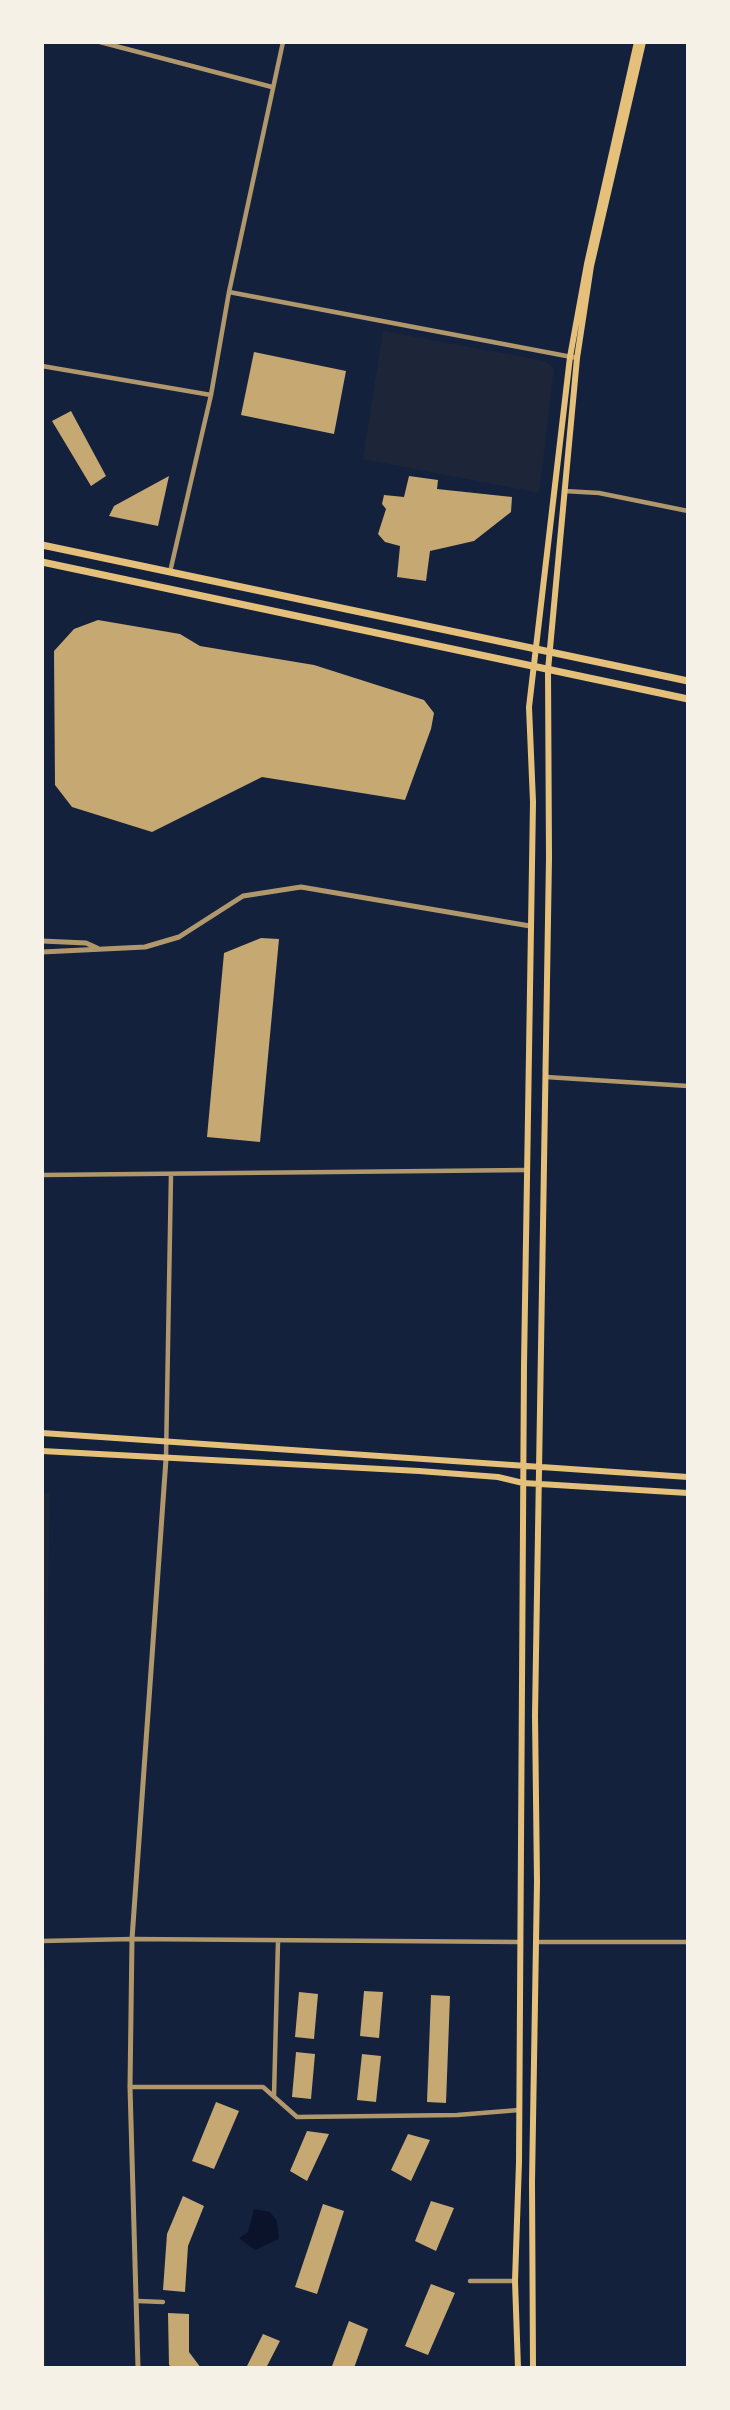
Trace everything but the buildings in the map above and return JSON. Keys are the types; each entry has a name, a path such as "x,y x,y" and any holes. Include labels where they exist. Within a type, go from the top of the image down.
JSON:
{"main road":[{"path":"518,2368 515,2281 519,2110 518,1942 533,802 529,707 534,647 587,264 637,42"},
{"path":"533,2368 537,1942 535,1715 549,858 548,670 574,358 643,42"},
{"path":"42,545 688,681"},
{"path":"42,562 688,699"},
{"path":"42,1433 688,1477"},
{"path":"42,1451 419,1471 498,1477 523,1483 688,1493"},
{"path":"517,2326 533,2326"}],"street":[{"path":"100,42 272,87"},
{"path":"170,572 211,396 229,292 283,42"},
{"path":"229,292 574,358"},
{"path":"42,366 211,396"},
{"path":"563,491 599,494 688,511"},
{"path":"42,952 145,947 178,937 243,896 301,887 530,926"},
{"path":"42,940 86,943 97,948"},
{"path":"545,1077 688,1086"},
{"path":"42,1175 527,1170"},
{"path":"138,2368 130,2087 132,1939 166,1459 171,1174"},
{"path":"42,1941 132,1939 518,1942"},
{"path":"274,2097 278,1941"},
{"path":"537,1942 688,1942"},
{"path":"130,2087 263,2087 297,2117 457,2115 519,2110"},
{"path":"470,2281 515,2281"},
{"path":"138,2301 163,2302"}],"shaded area":[{"path":"383,331 545,361 554,368 539,493 363,459"},
{"path":"50,1492 43,1836 42,1495"},
{"path":"42,1960 45,1960 46,2368 42,2368"},
{"path":"254,2209 270,2212 277,2221 279,2239 255,2250 239,2238 248,2232"}]}
